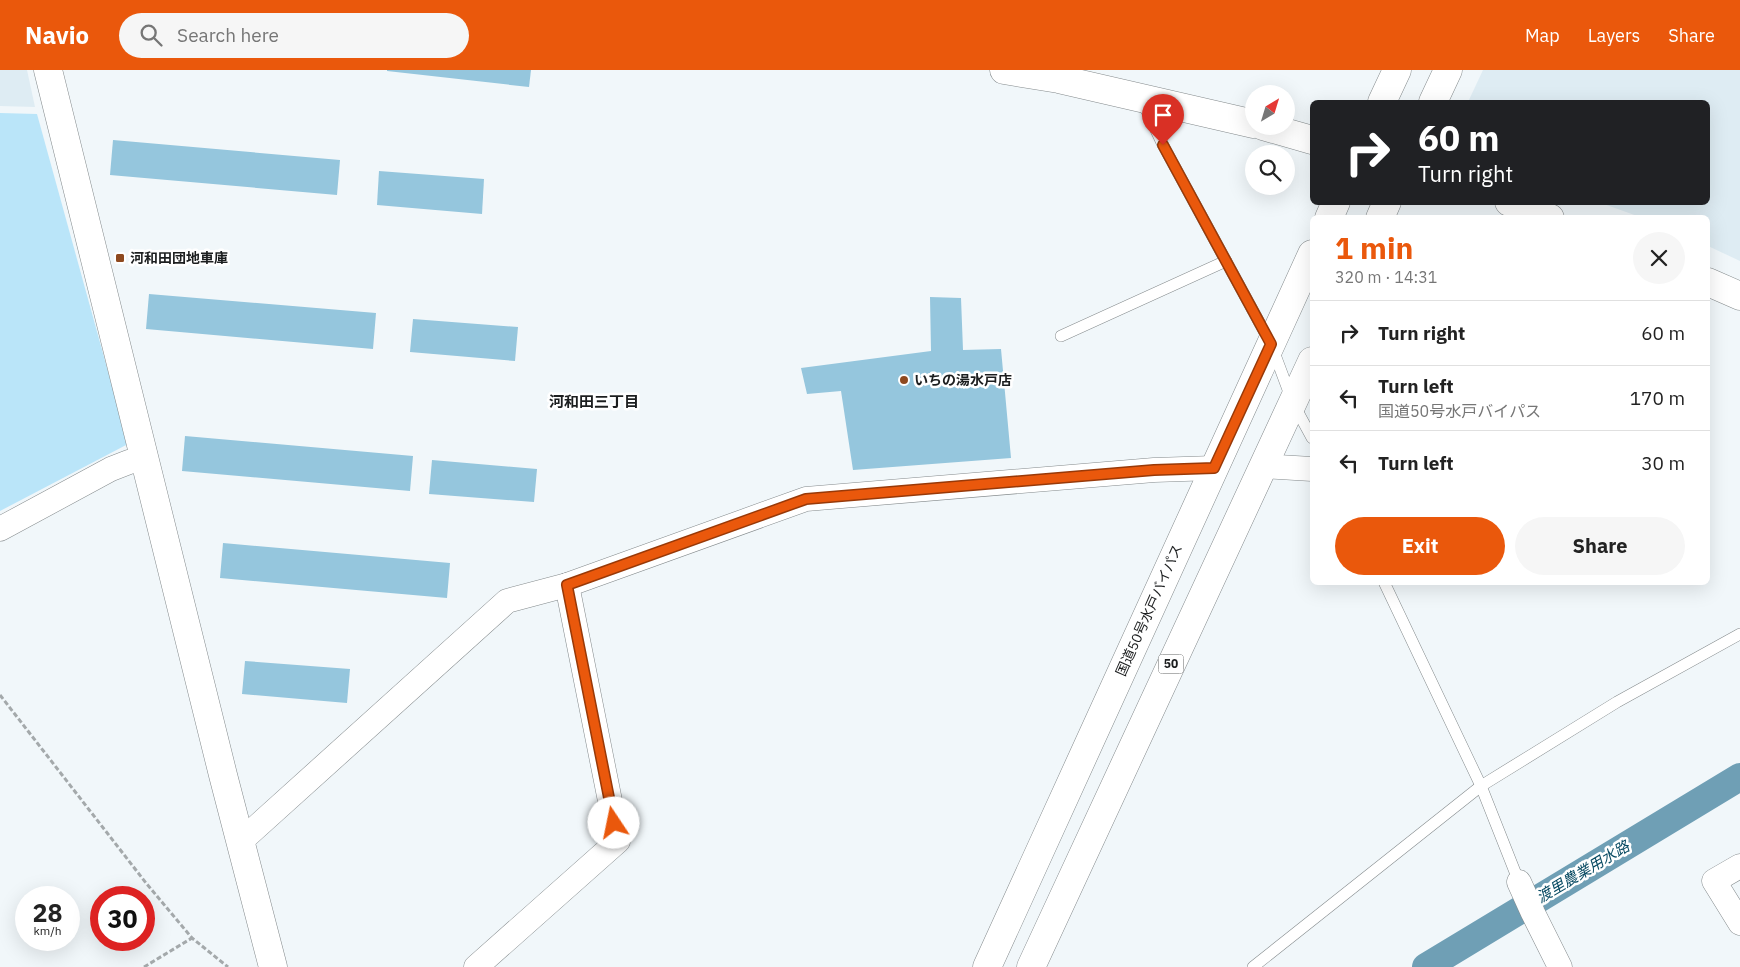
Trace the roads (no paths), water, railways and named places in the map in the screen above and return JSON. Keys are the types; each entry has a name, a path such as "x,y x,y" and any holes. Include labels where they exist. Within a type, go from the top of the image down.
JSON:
{"main road":[{"path":"48,70 223,775 273,967"},
{"path":"1004,70 1060,74 1140,97 1245,122"},
{"path":"1383,100 1397,70"},
{"path":"1434,100 1448,70"},
{"path":"1294,135 1310,139"},
{"path":"1517,205 1542,215"},
{"name":"国道50号水戸バイパス","path":"987,967 1310,258"},
{"path":"1710,283 1740,296"},
{"name":"50","path":"1030,967 1310,365"}],"street":[{"path":"0,528 111,469 145,458"},
{"path":"1263,466 1310,469"},
{"path":"241,841 507,601 567,585 806,499 1154,470 1214,468"},
{"path":"476,967 618,841 567,585"},
{"path":"1740,866 1714,881 1740,923"},
{"path":"1519,882 1560,967"}],"lane":[{"path":"1140,97 1163,145 1271,344 1293,403 1310,434"},
{"path":"1061,336 1226,261"},
{"path":"1385,585 1481,786 1519,882"},
{"path":"1253,967 1481,786 1617,702 1740,634"}],"waterway":[{"name":"渡里農業用水路","path":"1426,967 1740,777"}],"place":[{"name":"河和田団地車庫","path":"120,258"},
{"name":"いちの湯水戸店","path":"904,380"}],"district":[{"name":"河和田三丁目","path":"594,402"}]}
